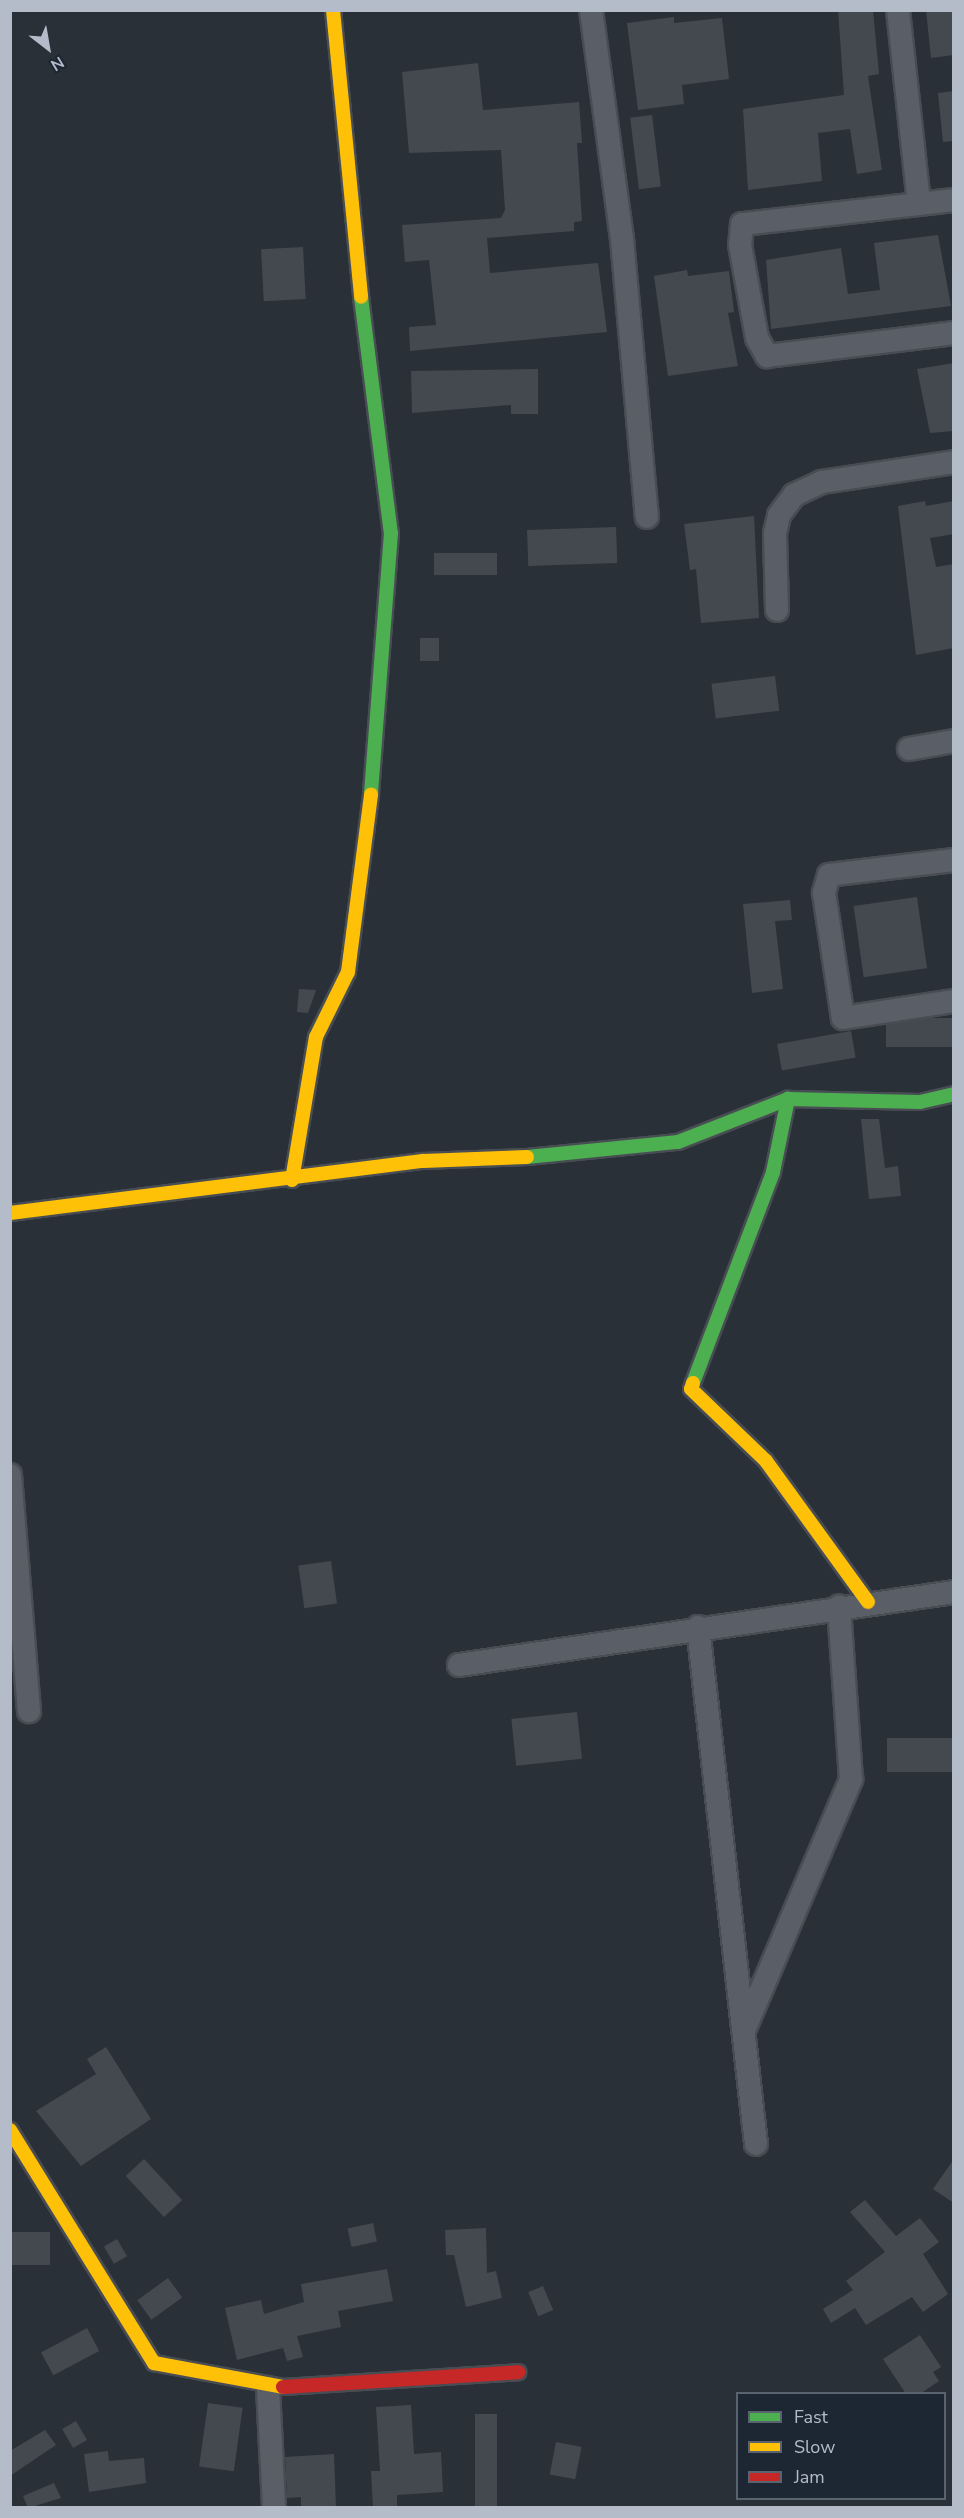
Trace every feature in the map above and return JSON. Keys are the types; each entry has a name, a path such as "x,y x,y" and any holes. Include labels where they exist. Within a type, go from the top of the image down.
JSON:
{"street":[{"path":"292,1180 316,1037 348,972 380,723 391,533 360,292 333,10"},
{"path":"591,10 622,239 647,517"},
{"path":"898,10 919,204"},
{"path":"954,200 742,224 740,245 757,338 767,356 954,333"},
{"path":"777,610 775,533 779,515 794,495 822,482 954,462"},
{"path":"909,749 954,741"},
{"path":"954,861 829,875 824,893 843,1018 954,1001"},
{"path":"10,1213 292,1180 423,1161 488,1161 678,1142 788,1099 920,1102 954,1094"},
{"path":"788,1099 773,1172 691,1389 766,1461 868,1602"},
{"path":"10,1475 29,1711"},
{"path":"459,1665 839,1606 954,1592"},
{"path":"743,2032 851,1779 839,1606"},
{"path":"698,1627 756,2144"},
{"path":"10,2130 154,2363 268,2388 519,2372"},
{"path":"268,2388 274,2508"}],"building":[{"path":"838,10 873,10 879,74 868,76 882,170 857,174 850,129 818,133 822,181 748,190 743,109 844,95"},
{"path":"926,10 954,10 954,55 931,58"},
{"path":"674,17 674,23 722,18 729,79 682,85 684,104 638,110 627,23"},
{"path":"478,63 483,110 579,102 582,143 577,143 582,221 574,222 574,231 487,238 490,273 598,263 607,332 410,351 409,327 436,325 429,260 405,262 402,225 501,218 505,210 501,150 409,153 402,72"},
{"path":"954,91 954,141 943,142 938,93"},
{"path":"652,115 661,186 639,189 630,118"},
{"path":"938,235 951,306 771,329 766,260 841,248 848,294 880,290 874,243"},
{"path":"303,247 306,299 264,301 261,249"},
{"path":"687,270 688,276 729,271 734,312 728,313 738,366 668,376 654,276"},
{"path":"954,363 954,431 930,433 917,369"},
{"path":"538,369 538,414 511,414 511,405 412,413 411,371"},
{"path":"925,501 926,506 954,501 954,534 930,538 936,567 954,564 954,648 916,655 898,506"},
{"path":"754,516 759,618 701,623 696,569 690,570 684,524"},
{"path":"616,527 617,563 528,566 527,530"},
{"path":"434,553 497,553 497,575 434,575"},
{"path":"420,638 439,638 439,661 420,661"},
{"path":"775,676 779,711 716,719 711,684"},
{"path":"917,897 927,968 864,977 854,906"},
{"path":"790,900 792,920 775,921 783,989 752,993 743,904"},
{"path":"299,989 316,990 308,1013 297,1012"},
{"path":"886,1018 954,1018 954,1047 886,1047"},
{"path":"851,1031 856,1058 782,1071 777,1044"},
{"path":"861,1119 879,1119 885,1168 898,1166 901,1196 869,1199"},
{"path":"331,1561 337,1604 304,1608 298,1566"},
{"path":"577,1712 582,1759 516,1766 511,1719"},
{"path":"887,1738 954,1738 954,1772 887,1772"},
{"path":"106,2047 151,2119 81,2166 36,2111 96,2074 87,2059"},
{"path":"144,2159 182,2200 164,2217 126,2176"},
{"path":"954,2159 954,2203 933,2189"},
{"path":"865,2200 896,2236 920,2218 939,2242 923,2254 948,2294 923,2312 912,2297 866,2325 855,2308 831,2323 823,2309 853,2290 846,2281 885,2252 850,2212"},
{"path":"373,2223 377,2242 352,2247 348,2228"},
{"path":"486,2228 487,2273 496,2271 502,2298 466,2307 454,2255 446,2255 445,2230"},
{"path":"10,2232 50,2232 50,2265 10,2265"},
{"path":"117,2239 127,2256 114,2264 104,2246"},
{"path":"387,2269 393,2301 338,2311 341,2327 297,2336 303,2357 287,2361 283,2348 237,2360 225,2308 261,2300 264,2314 304,2302 301,2284"},
{"path":"168,2278 182,2297 151,2320 137,2300"},
{"path":"543,2286 553,2310 538,2316 528,2292"},
{"path":"87,2328 99,2351 53,2375 41,2352"},
{"path":"920,2335 941,2367 933,2372 939,2381 923,2392 905,2392 883,2359"},
{"path":"208,2403 243,2408 234,2471 199,2466"},
{"path":"411,2405 414,2454 441,2452 443,2492 397,2495 397,2508 373,2508 371,2471 380,2471 376,2407"},
{"path":"475,2414 497,2414 497,2508 475,2508"},
{"path":"76,2421 87,2440 73,2448 62,2429"},
{"path":"45,2430 56,2445 10,2476 10,2451"},
{"path":"556,2442 582,2447 575,2479 550,2474"},
{"path":"108,2451 109,2461 144,2458 146,2483 89,2492 84,2454"},
{"path":"334,2454 336,2508 301,2508 301,2497 287,2498 285,2457"},
{"path":"54,2483 61,2498 28,2508 23,2496"}],"traffic: fast":[{"path":"361,297 391,533 371,794"},
{"path":"527,1157 678,1142 788,1099 920,1102 954,1094"},
{"path":"693,1383 773,1172 788,1099"}],"traffic: slow":[{"path":"333,10 361,297"},
{"path":"292,1180 316,1037 348,972 371,794"},
{"path":"10,1213 423,1161 527,1157"},
{"path":"693,1383 691,1389 766,1461 868,1602"},
{"path":"10,2130 154,2363 283,2387"}],"traffic: jam":[{"path":"283,2387 519,2372"}]}
